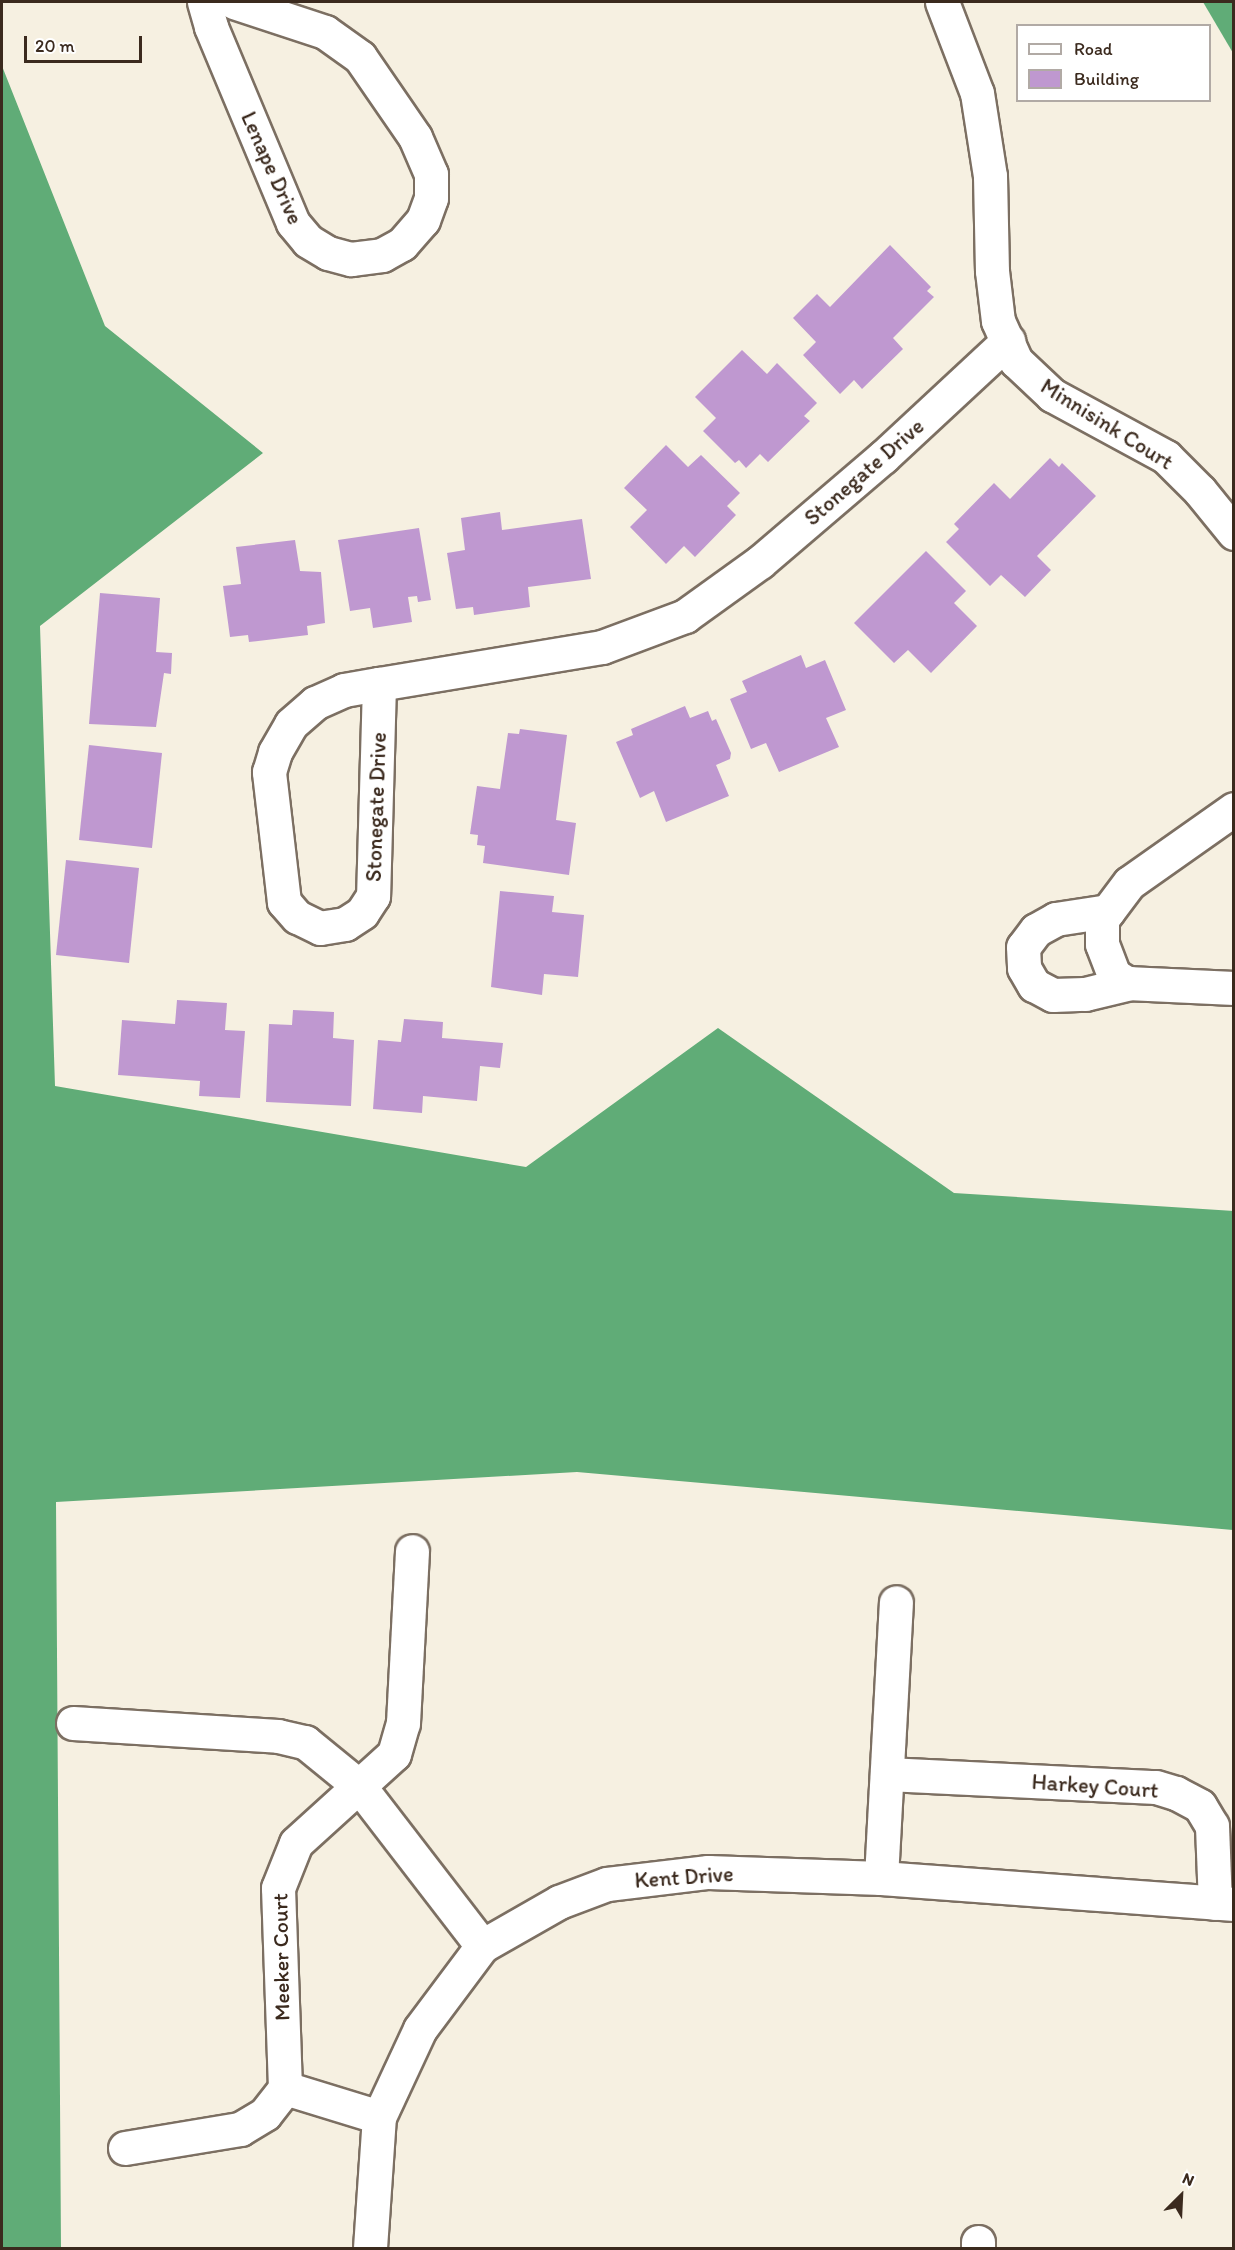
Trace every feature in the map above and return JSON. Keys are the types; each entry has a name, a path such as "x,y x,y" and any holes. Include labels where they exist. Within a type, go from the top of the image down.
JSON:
{"street":[{"name":"Lenape Drive","path":"204,2 211,27 293,223 308,242 328,253 351,259 382,255 402,244 423,220 431,198 431,174 425,152 391,101 360,57 325,32 234,2"},
{"path":"942,2 977,93 990,176 992,271 998,321 1008,341"},
{"name":"Minnisink Court","path":"1008,341 1016,361 1052,395 1166,457 1200,491 1233,533"},
{"name":"Stonegate Drive","path":"379,684 373,896 362,913 345,924 320,928 297,917 284,902 269,772 275,752 291,724 315,703 344,690 379,684 602,647 685,616 760,562 856,480 1008,341"},
{"path":"1130,983 1114,975 1106,958 1102,919 1129,883 1233,809"},
{"path":"1108,910 1056,919 1036,930 1023,946 1024,968 1034,985 1053,995 1085,994 1130,983 1233,988"},
{"name":"Meeker Court","path":"285,2088 278,1888 296,1843 320,1817 394,1754 403,1723 412,1551"},
{"path":"881,1878 896,1602"},
{"path":"73,1723 278,1736 305,1742 359,1786 482,1946"},
{"name":"Harkey Court","path":"887,1774 1156,1787 1176,1793 1200,1806 1212,1826 1224,1903"},
{"name":"Kent Drive","path":"370,2248 379,2117 420,2029 482,1946 559,1902 607,1884 655,1875 708,1872 881,1878 1224,1903"},
{"path":"125,2148 240,2129 265,2114 285,2088 379,2117"}],"green space":[{"path":"1203,2 1233,2 1233,53"},
{"path":"2,66 105,326 263,453 40,626 55,1086 526,1167 718,1028 954,1193 1234,1211 1233,1530 577,1472 56,1502 61,2248 2,2248"}],"building":[{"path":"890,245 931,287 927,291 934,297 893,338 903,349 862,389 854,380 840,394 803,355 816,342 793,318 817,294 830,307"},
{"path":"742,350 767,374 777,363 817,403 804,416 810,421 768,462 760,454 746,468 739,460 735,463 703,431 716,418 695,397"},
{"path":"666,445 688,467 701,455 740,493 727,506 736,515 695,557 684,546 666,564 630,527 647,510 624,488"},
{"path":"1050,458 1059,467 1062,463 1096,496 1037,556 1051,570 1025,597 1001,575 990,586 946,542 959,529 954,524 994,483 1010,499"},
{"path":"500,512 502,530 582,519 591,579 528,587 530,607 474,615 473,607 456,609 447,553 465,550 461,518"},
{"path":"419,528 431,600 418,602 417,596 408,597 412,622 373,628 370,608 350,611 338,540"},
{"path":"295,540 300,571 321,572 325,623 307,626 308,635 249,642 248,635 230,637 223,586 241,584 236,547"},
{"path":"926,551 966,591 954,603 977,626 931,673 908,650 894,663 854,623"},
{"path":"100,593 160,598 156,652 172,653 171,674 164,673 156,727 89,724"},
{"path":"801,655 806,668 825,660 846,710 826,718 839,747 779,772 766,743 751,749 730,699 747,692 742,681"},
{"path":"685,706 690,718 708,711 712,721 716,719 731,753 730,759 716,765 729,796 666,822 654,791 640,798 616,742 633,735 631,729"},
{"path":"520,729 567,735 556,820 576,823 569,875 483,863 485,846 477,845 478,835 470,834 477,786 500,789 508,733 519,734"},
{"path":"89,745 162,753 152,848 79,840"},
{"path":"66,860 139,868 129,963 56,955"},
{"path":"500,891 554,896 552,912 584,915 578,977 544,974 542,995 491,987"},
{"path":"177,1000 227,1003 225,1030 245,1031 240,1098 199,1096 200,1081 118,1075 122,1020 175,1024"},
{"path":"293,1010 334,1012 333,1038 354,1040 351,1106 266,1102 269,1024 292,1025"},
{"path":"404,1019 443,1022 442,1038 503,1043 500,1068 480,1066 477,1101 423,1096 422,1113 373,1109 378,1040 401,1042"}]}
